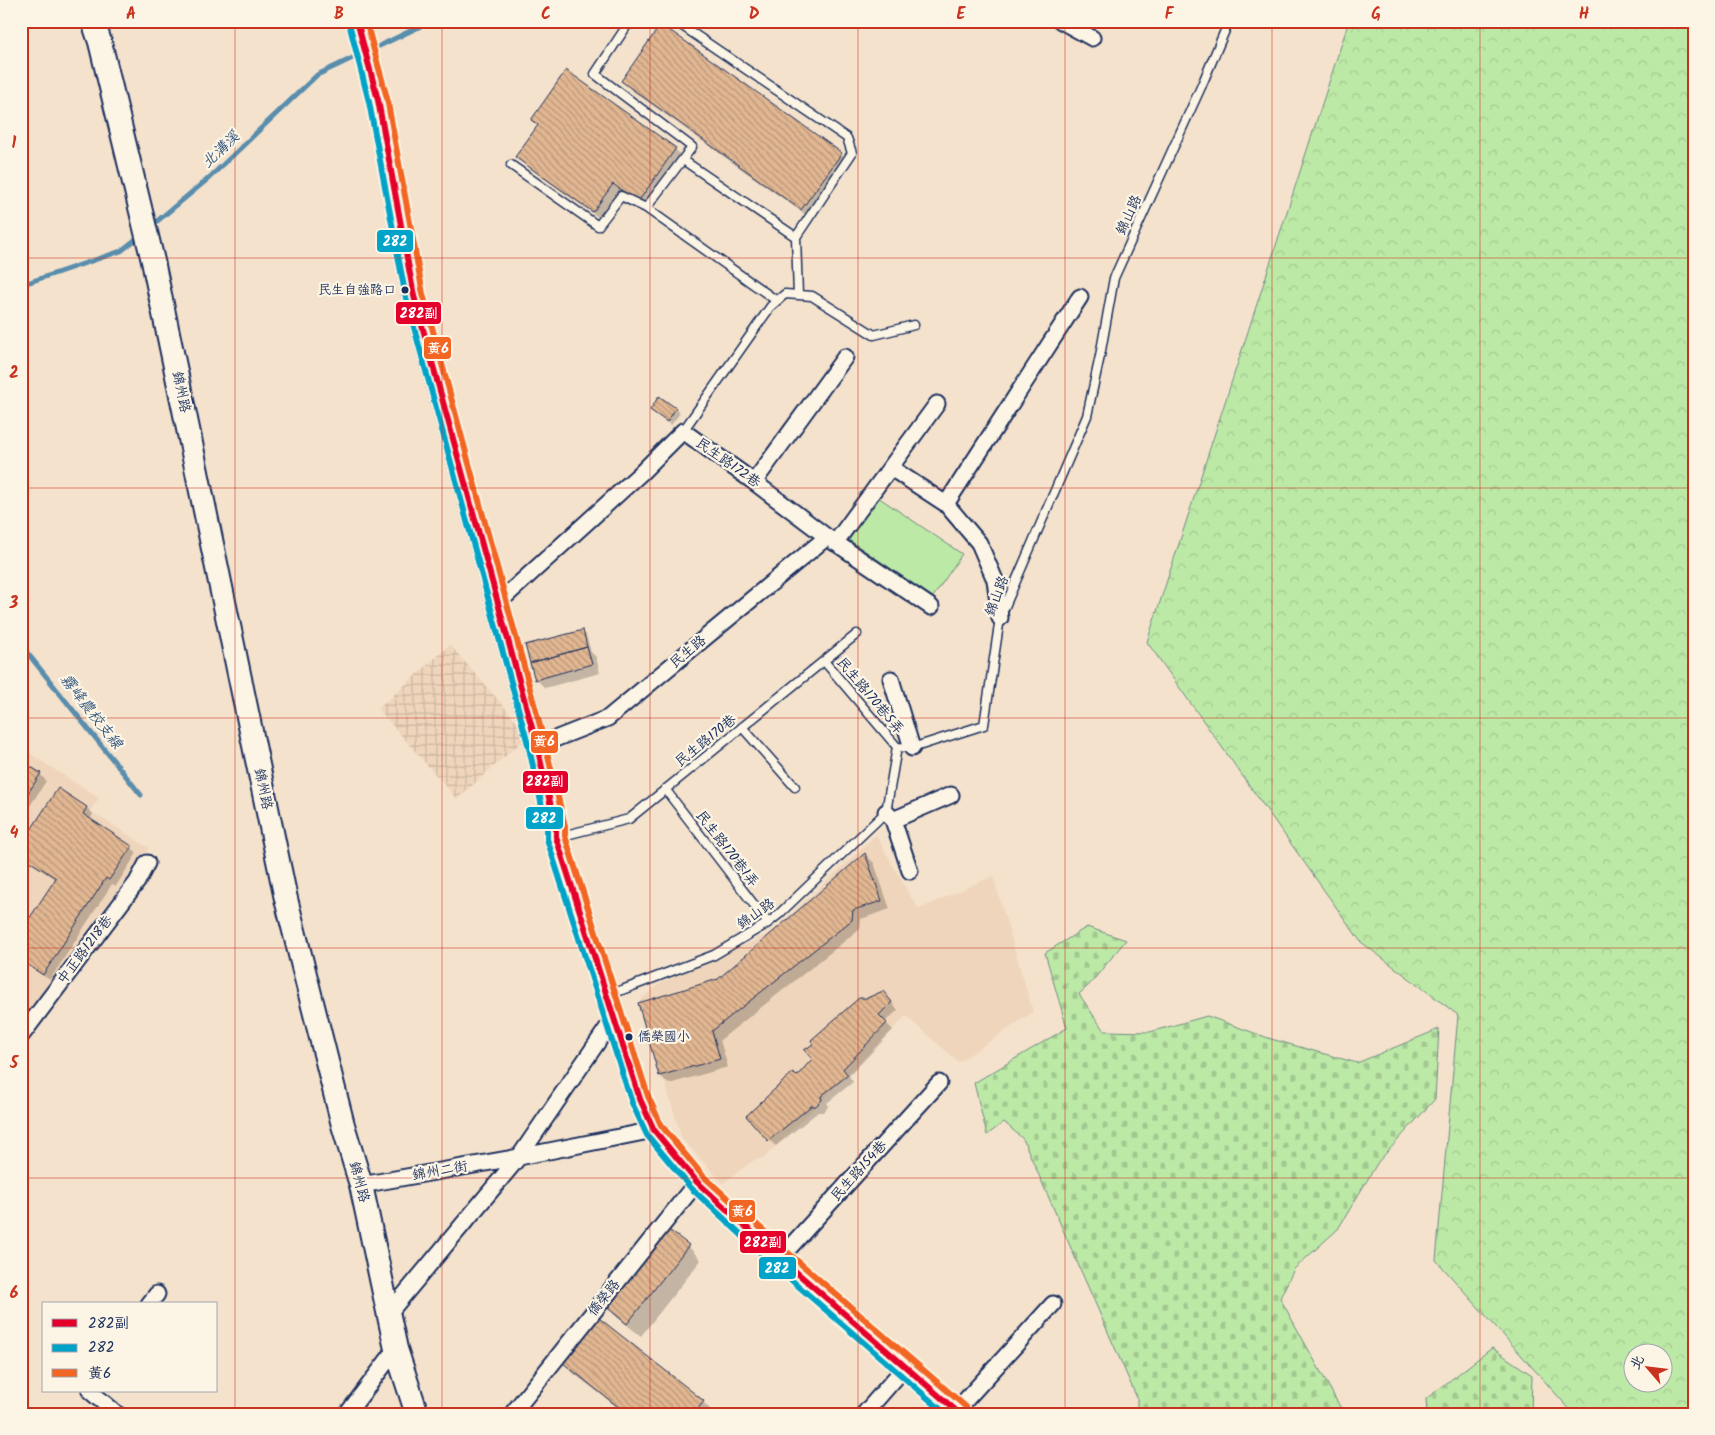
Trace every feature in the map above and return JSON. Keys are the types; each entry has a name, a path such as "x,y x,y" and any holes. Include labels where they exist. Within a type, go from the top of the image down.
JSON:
{"street":[{"name":"錦州路","path":"93,21 100,42 143,215 286,899 343,1125 361,1186 396,1349 418,1414"},
{"path":"357,21 378,100 414,296 537,746 556,828 556,837 640,1099 654,1130 697,1182 780,1258 957,1412 1053,1304"},
{"path":"1061,21 1092,38"},
{"path":"946,504 1080,297"},
{"path":"754,482 845,357"},
{"name":"民生路","path":"537,746 608,718 831,540 890,468 936,404"},
{"name":"民生路172巷","path":"497,604 641,473 683,431 831,540 931,607"},
{"path":"890,468 946,504 979,543 995,580 1000,618"},
{"path":"891,679 904,748"},
{"path":"910,871 890,816 952,795"},
{"name":"中正路1218巷","path":"21,1036 136,882 147,863"},
{"path":"388,1313 519,1157 614,1018"},
{"name":"民生路154巷","path":"780,1258 939,1083"},
{"path":"519,1157 654,1130"},
{"name":"錦州二街","path":"361,1186 519,1157"},
{"name":"僑榮路","path":"512,1414 697,1182"},
{"path":"347,1414 396,1349"},
{"path":"864,1414 905,1368"},
{"path":"91,1392 117,1414"}],"lane":[{"path":"630,21 594,74 692,147 646,208"},
{"path":"675,21 847,138 852,153 796,237 798,295"},
{"name":"錦山路","path":"904,748 984,725 1000,618 1087,416 1114,278 1229,21"},
{"path":"683,160 796,237"},
{"path":"511,164 598,226 621,196 646,208 778,301"},
{"path":"683,431 771,306 785,294 812,296 874,335 914,325"},
{"name":"民生路170巷","path":"556,837 629,819 856,634"},
{"name":"民生路170巷5弄","path":"824,661 904,748"},
{"path":"742,727 795,787"},
{"path":"890,816 904,748"},
{"name":"民生路170巷1弄","path":"665,789 768,923"},
{"name":"錦山路","path":"607,996 714,955 768,923 890,816"}],"shaded area":[{"path":"450,645 529,735 457,799 378,709"},
{"path":"21,748 99,798 90,811 149,848 21,1021"},
{"name":"僑榮國小","path":"876,835 919,909 993,876 1033,1012 959,1062 906,1016 764,1158 754,1160 723,1183 682,1139 640,1000 661,983 771,933"}],"green space":[{"path":"1349,21 1694,21 1694,1414 1574,1414 1436,1260 1458,1015 1361,942 1147,642"},
{"path":"878,497 962,554 933,597 849,540"},
{"path":"1087,927 1126,940 1090,984 1079,994 1104,1031 1150,1032 1207,1016 1271,1039 1357,1063 1439,1029 1435,1099 1378,1162 1338,1229 1294,1269 1280,1298 1344,1414 1137,1414 1137,1398 1023,1139 1004,1122 987,1135 974,1083 1067,1028 1045,953"},
{"path":"1492,1348 1532,1375 1531,1414 1427,1414 1426,1399"}],"building":[{"path":"661,24 842,153 801,210 621,81"},
{"path":"566,70 676,148 638,202 613,184 593,212 515,157 538,125 531,120"},
{"path":"659,396 676,408 667,422 650,410"},
{"path":"583,630 587,647 530,663 525,645"},
{"path":"587,647 592,664 535,680 530,663"},
{"path":"21,761 41,773 23,801 21,799"},
{"path":"58,788 87,807 83,814 132,846 109,880 106,878 43,975 21,960 21,931 56,878 21,856 21,845"},
{"path":"865,853 882,901 853,910 852,920 712,1031 720,1059 659,1076 638,1003 718,979"},
{"path":"883,991 892,1002 879,1015 887,1023 843,1069 848,1075 821,1096 822,1100 816,1106 811,1106 768,1141 746,1116 792,1073 797,1076 812,1059 804,1050 813,1044 811,1040 859,998 867,998"},
{"path":"665,1227 689,1245 627,1324 604,1305"},
{"path":"594,1314 704,1401 694,1414 627,1414 558,1359"}],"waterway":[{"name":"北溝溪","path":"371,50 431,21"},
{"name":"北溝溪","path":"150,227 209,178 317,75 361,54"},
{"name":"北溝溪","path":"21,285 121,251 140,236"},
{"name":"霧峰農校支線","path":"21,645 141,795"}],"transit line":[{"name":"282副","path":"357,21 378,100 414,296 537,746 556,828 556,837 640,1099 654,1130 697,1182 780,1258 960,1414"},
{"name":"黃6","path":"366,21 387,98 423,294 545,744 565,826 565,836 648,1096 661,1125 703,1176 786,1251 966,1407"},
{"name":"282","path":"349,23 369,102 406,298 529,748 547,829 547,839 632,1103 647,1135 691,1188 774,1265 946,1414"}],"place":[{"name":"民生自強路口","path":"405,290"},
{"name":"僑榮國小","path":"629,1037"}]}
